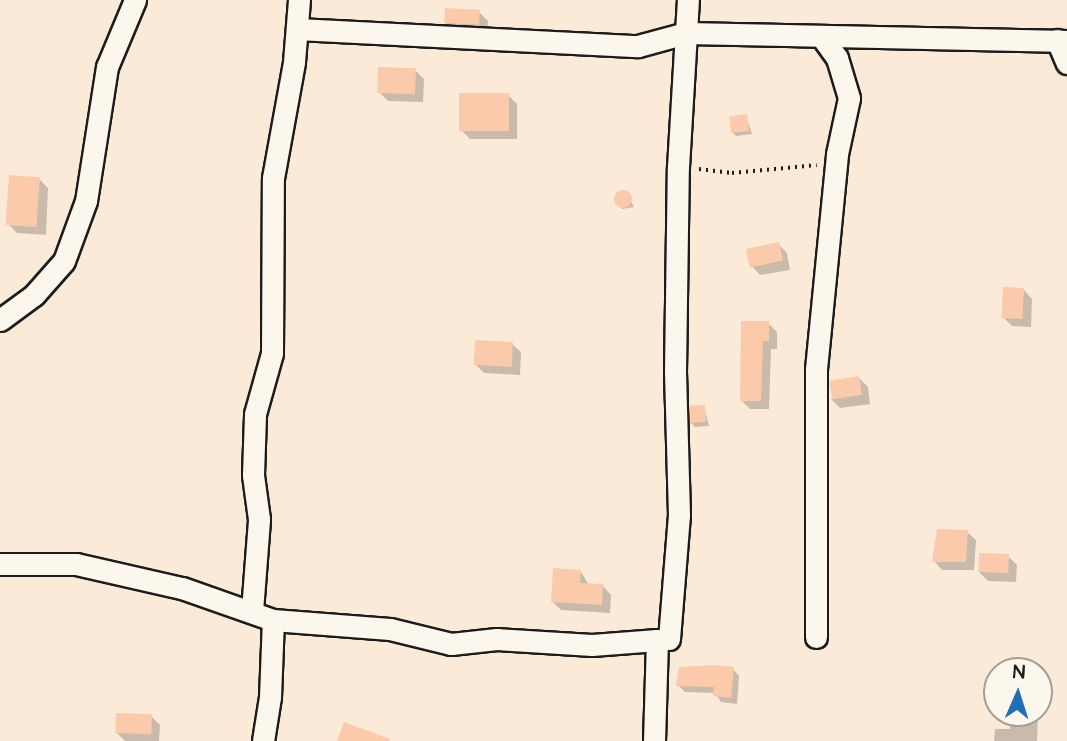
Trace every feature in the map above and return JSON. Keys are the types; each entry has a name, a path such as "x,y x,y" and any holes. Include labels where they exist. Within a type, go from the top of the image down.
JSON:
{"street":[{"path":"0,320 34,295 64,261 86,201 107,68 135,0"},
{"path":"251,611 259,519 253,475 255,414 272,354 273,178 297,29 299,0"},
{"path":"669,639 681,472 675,380 678,167 688,0"},
{"path":"297,29 638,46 686,33 1062,40 1067,63"},
{"path":"816,636 816,369 837,154 849,98 837,58 821,36"},
{"path":"0,564 76,564 182,588 273,620 390,629 451,644 497,639 592,645 657,640 654,741"},
{"path":"263,741 270,697 273,620"}],"path":[{"path":"678,167 732,173 820,164 837,154"}],"building":[{"path":"445,8 480,10 479,25 444,23"},
{"path":"378,67 416,68 415,94 377,93"},
{"path":"459,93 509,93 509,131 459,131"},
{"path":"747,114 749,131 731,133 729,116"},
{"path":"9,175 40,177 36,227 6,225"},
{"path":"623,190 629,193 632,199 629,205 623,208 617,205 614,199 617,193"},
{"path":"779,242 783,261 750,268 746,249"},
{"path":"1003,287 1024,288 1022,319 1001,318"},
{"path":"741,321 769,321 769,341 763,341 761,401 740,401"},
{"path":"475,340 513,342 512,367 474,365"},
{"path":"859,376 862,395 832,399 829,381"},
{"path":"705,405 706,422 690,423 689,406"},
{"path":"937,529 968,530 966,562 932,562"},
{"path":"979,553 1009,554 1008,573 978,572"},
{"path":"553,568 581,570 580,583 603,584 602,605 551,602"},
{"path":"679,667 734,667 731,698 713,696 714,687 676,686"},
{"path":"116,713 152,714 151,734 115,733"},
{"path":"344,722 390,739 337,741"}]}
